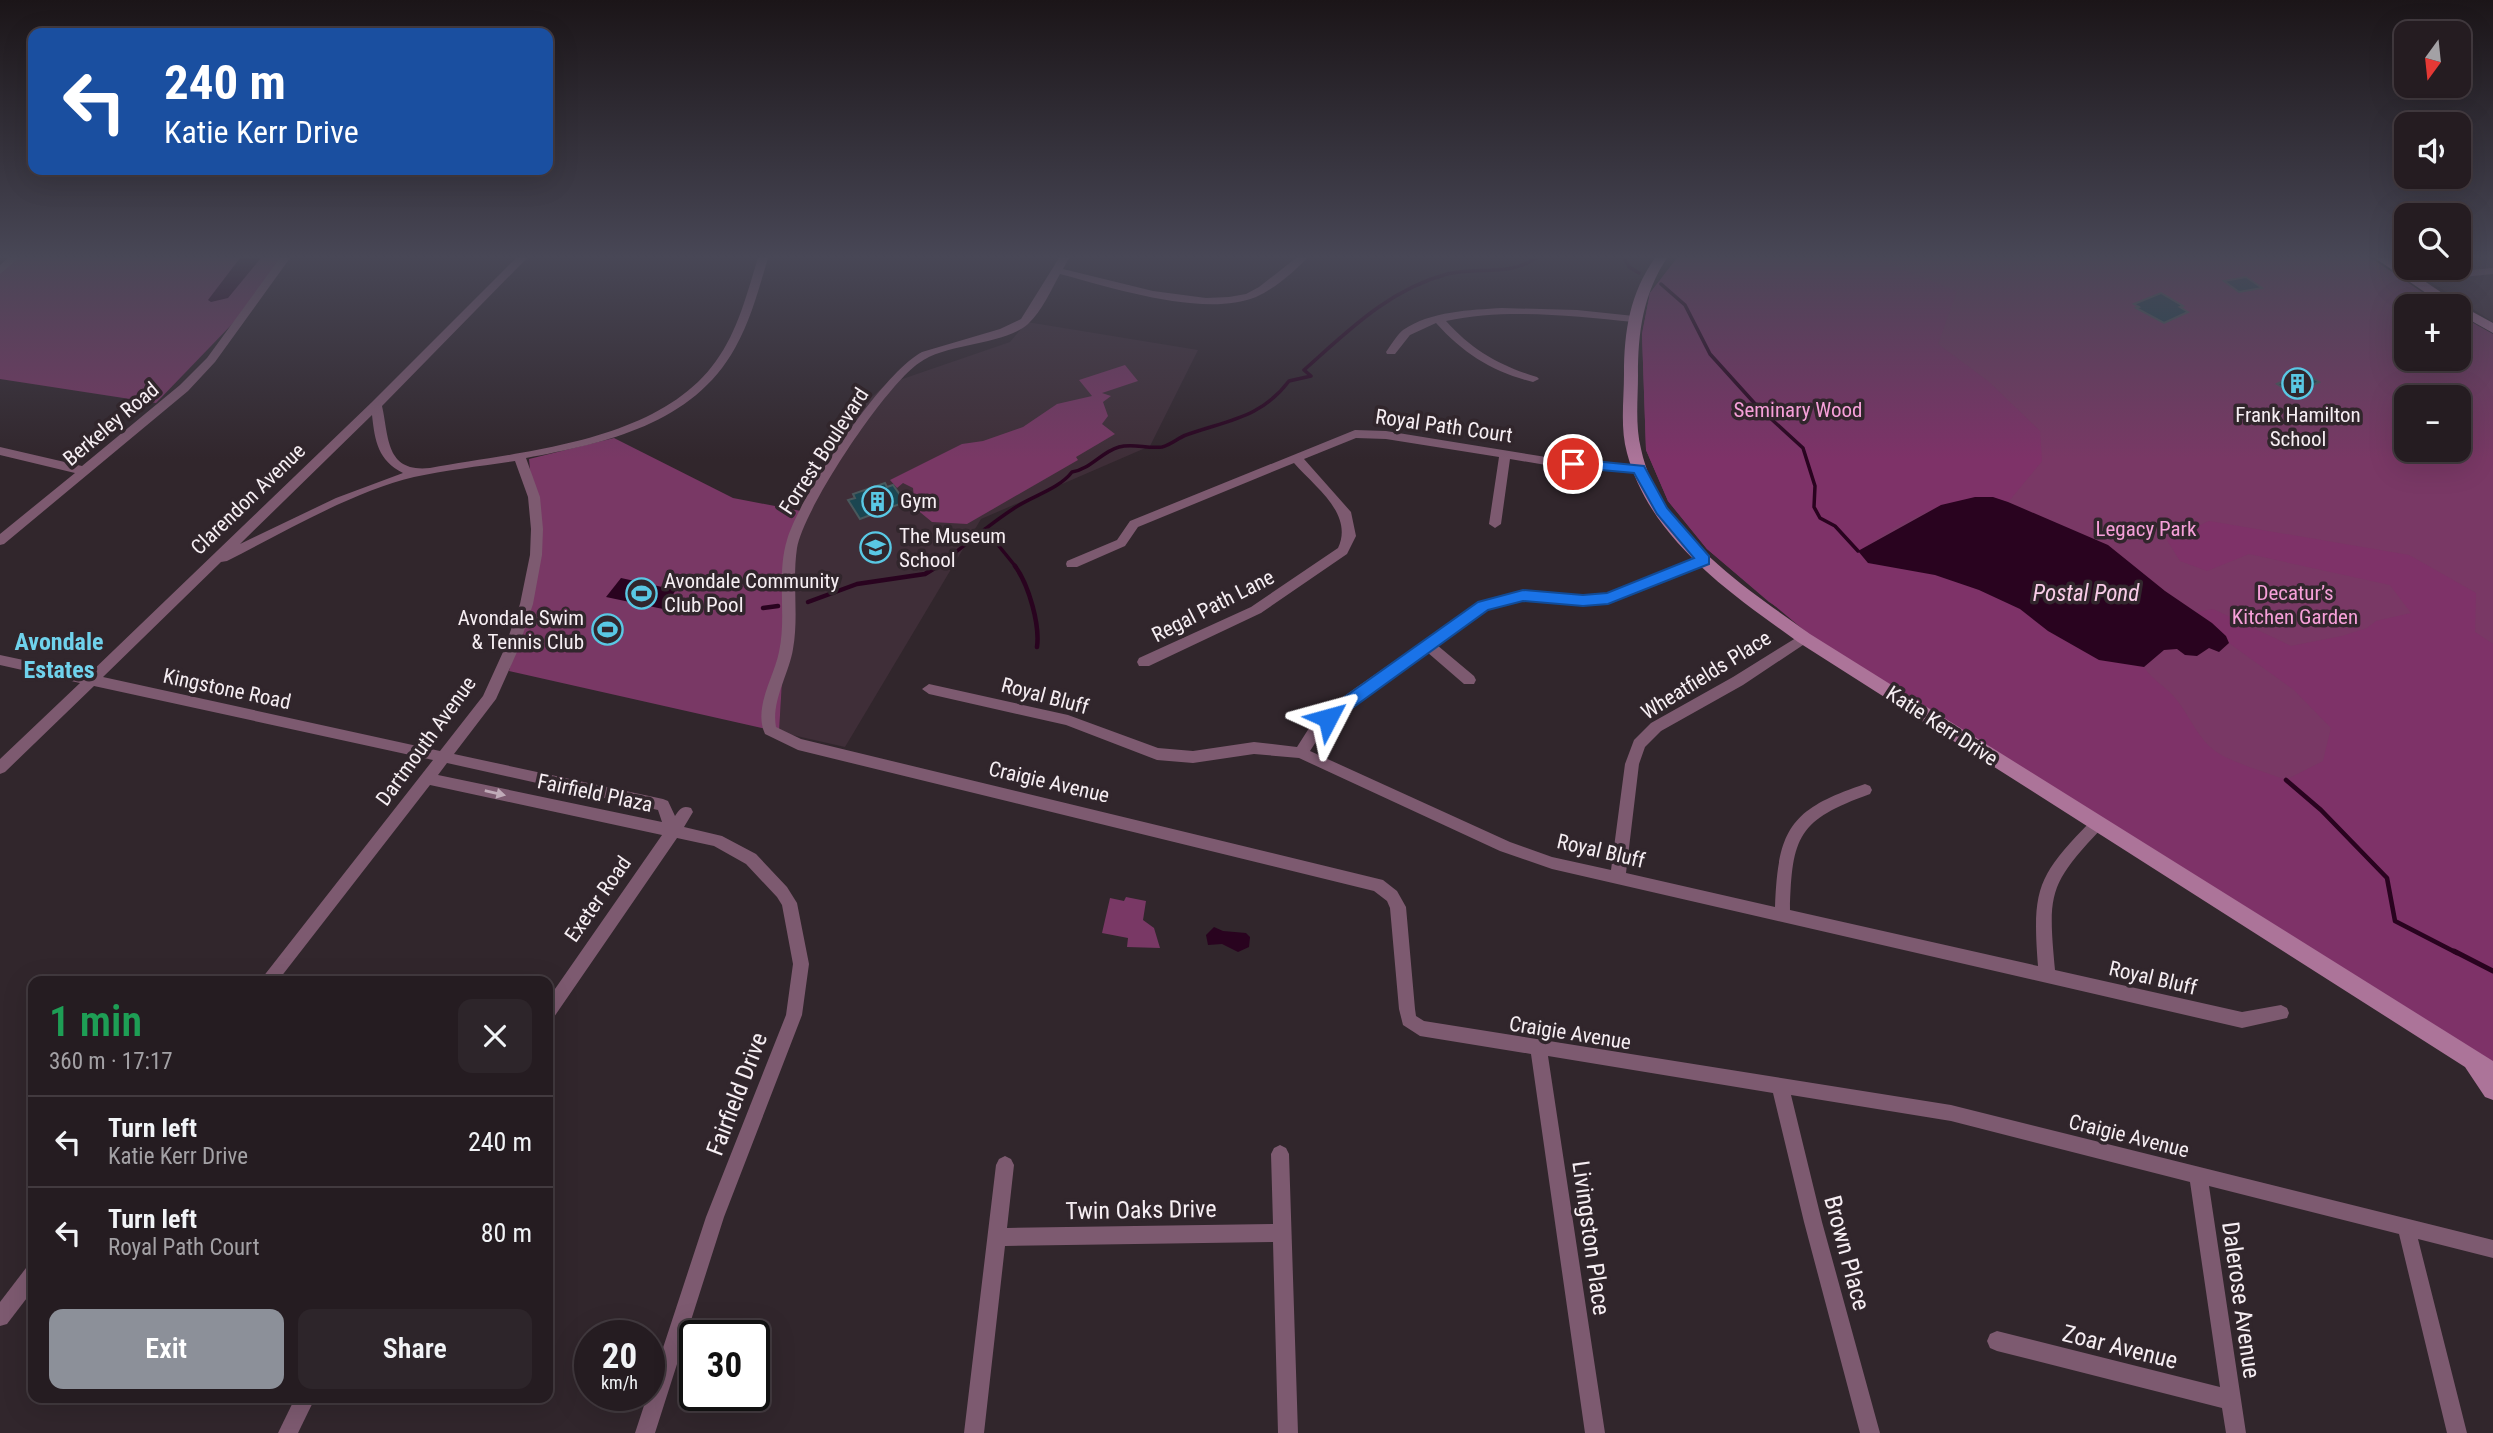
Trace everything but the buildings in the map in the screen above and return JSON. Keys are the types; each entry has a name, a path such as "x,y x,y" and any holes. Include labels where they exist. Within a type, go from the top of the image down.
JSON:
{"street":[{"name":"Berkeley Road","path":"0,541 146,423 212,360 237,325"},
{"name":"Clarendon Avenue","path":"0,768 456,325"},
{"path":"209,565 362,489 415,473 520,457 594,439 662,415 692,396 729,355 743,325"},
{"name":"Forrest Boulevard","path":"765,719 780,682 788,642 792,542 803,514 836,460 902,370 933,352 1019,325"},
{"path":"1391,352 1396,340 1411,328 1422,325"},
{"path":"1443,325 1478,360 1533,379"},
{"name":"Katie Kerr Drive","path":"1633,325 1630,361 1633,450 1639,469 1662,511 1703,560 1804,638 2096,825 2493,1073"},
{"path":"376,405 381,422 381,444 389,458 415,473"},
{"name":"Royal Path Court","path":"1072,564 1121,542 1133,524 1355,434 1386,435 1504,454 1639,469"},
{"path":"0,451 85,471"},
{"path":"1495,524 1504,454"},
{"name":"Dartmouth Avenue","path":"272,976 429,779 489,699 514,646 529,602 537,546 535,501 520,457"},
{"name":"Regal Path Lane","path":"1144,662 1256,610 1343,551 1350,536 1345,512 1296,458"},
{"path":"253,522 278,529"},
{"path":"1301,753 1316,729 1339,707 1483,606 1501,599 1523,596 1583,600 1608,598 1703,560"},
{"name":"Wheatfields Place","path":"1618,877 1632,764 1639,744 1656,727 1738,681 1804,638"},
{"path":"1427,645 1469,680"},
{"name":"Kingstone Road","path":"0,660 446,757"},
{"name":"Royal Bluff","path":"929,689 1068,720 1157,754 1193,757 1254,748 1301,753 1506,847 1552,863 2242,1020 2281,1013"},
{"name":"Craigie Avenue","path":"765,719 770,730 798,744 1378,884 1392,896 1398,907 1409,1020 1420,1028 1539,1050 1780,1085 1951,1114 2493,1249"},
{"name":"Fairfield Plaza","path":"429,779 649,828 673,830 663,805 446,757"},
{"path":"1782,915 1783,873 1789,844 1804,819 1828,801 1865,790"},
{"name":"Exeter Road","path":"553,1005 686,811"},
{"path":"2047,975 2041,909 2045,886 2063,859 2096,825"},
{"name":"Fairfield Drive","path":"645,1433 711,1228 794,1015 801,964 789,904 763,869 740,851 717,840 673,830"},
{"name":"Livingston Place","path":"1539,1050 1595,1433"},
{"name":"Katie Kerr Drive","path":"2469,1058 2493,1090"},
{"name":"Brown Place","path":"1780,1085 1812,1222 1870,1433"},
{"path":"1280,1154 1288,1433"},
{"path":"974,1433 999,1237 1005,1165"},
{"name":"Dalerose Avenue","path":"2198,1175 2236,1433"},
{"path":"2406,1226 2457,1433"},
{"name":"Twin Oaks Drive","path":"999,1237 1284,1233"},
{"path":"0,1317 28,1281"},
{"name":"Zoar Avenue","path":"1997,1341 2231,1400"},
{"path":"288,1433 303,1403"}],"shaded area":[{"name":"The Museum School","path":"1025,325 1045,325 1198,350 1150,446 981,519 845,747 779,732 791,530 863,405 885,385 1010,342"}],"green space":[{"path":"0,325 231,325 156,403 0,379"},
{"name":"Legacy Park","path":"1644,325 2394,325 2394,371 2471,371 2471,325 2477,325 2493,334 2493,1063 1769,602 1707,549 1668,501 1646,450"},
{"name":"Seminary Wood","path":"1644,325 1945,325 1938,344 1988,381 2040,431 2042,461 2008,502 1970,499 1929,510 1891,530 1859,552 1868,563 1935,575 1979,590 2020,609 2048,631 2099,660 2144,667 2175,698 2200,736 2216,752 2286,780 2323,761 2331,728 2294,690 2229,643 2226,636 2197,612 2213,609 2291,646 2342,636 2367,628 2376,621 2411,613 2390,585 2249,554 2207,571 2180,561 2167,540 2209,521 2409,555 2476,593 2475,632 2493,644 2493,1063 1830,652 1707,549 1668,501 1646,450"},
{"path":"1125,365 1138,381 1102,393 1111,396 1103,402 1108,416 1102,424 1115,434 1076,457 1078,460 967,524 932,522 915,508 913,488 903,483 897,488 890,480 962,444 983,441 1023,427 1057,404 1092,396 1079,380"},
{"path":"614,438 733,498 801,511 791,530 779,732 509,671 538,554 529,459"},
{"path":"1126,897 1146,901 1143,920 1154,928 1160,948 1127,947 1128,938 1102,933 1110,898 1124,901"}],"water":[{"name":"Postal Pond","path":"1975,497 1993,497 2008,502 2108,545 2165,591 2212,623 2226,636 2229,643 2219,652 2209,648 2197,656 2185,655 2177,649 2164,650 2144,667 2099,660 2048,631 2020,609 1979,590 1935,575 1868,563 1858,551 1941,505"},
{"name":"Avondale Community Club Pool","path":"621,578 676,590 663,609 606,597"},
{"path":"1214,927 1223,931 1246,933 1250,937 1249,947 1238,952 1222,944 1208,945 1206,935"}],"waterway":[{"path":"985,529 1013,509 1113,449 1130,446 1162,447 1186,435 1255,410 1267,403 1289,381 1311,376 1304,370 1356,325"},
{"path":"1695,325 1710,354 1757,406 1803,448 1815,486 1814,507 1820,518 1835,526 1858,551"},
{"path":"935,567 985,529"},
{"path":"985,529 1016,567"},
{"path":"808,602 857,584 925,574 938,566"},
{"path":"1015,566 1032,605 1037,628 1037,647"},
{"path":"763,608 778,606"},
{"path":"2286,780 2321,810 2387,878 2395,921 2457,953"},
{"path":"2454,951 2493,971"}],"place":[{"name":"Frank Hamilton School","path":"2298,383"},
{"name":"Gym","path":"877,501"},
{"name":"The Museum School","path":"876,548"},
{"name":"Avondale Community Club Pool","path":"641,593"},
{"name":"Avondale Swim & Tennis Club","path":"607,630"}],"district":[{"name":"Avondale Estates","path":"59,656"}],"route":[{"path":"1328,718 1339,707 1483,606 1501,599 1523,596 1583,600 1608,598 1703,560 1662,511 1639,469 1573,464"}],"park label":[{"name":"Decatur’s Kitchen Garden","path":"2295,605"}]}
